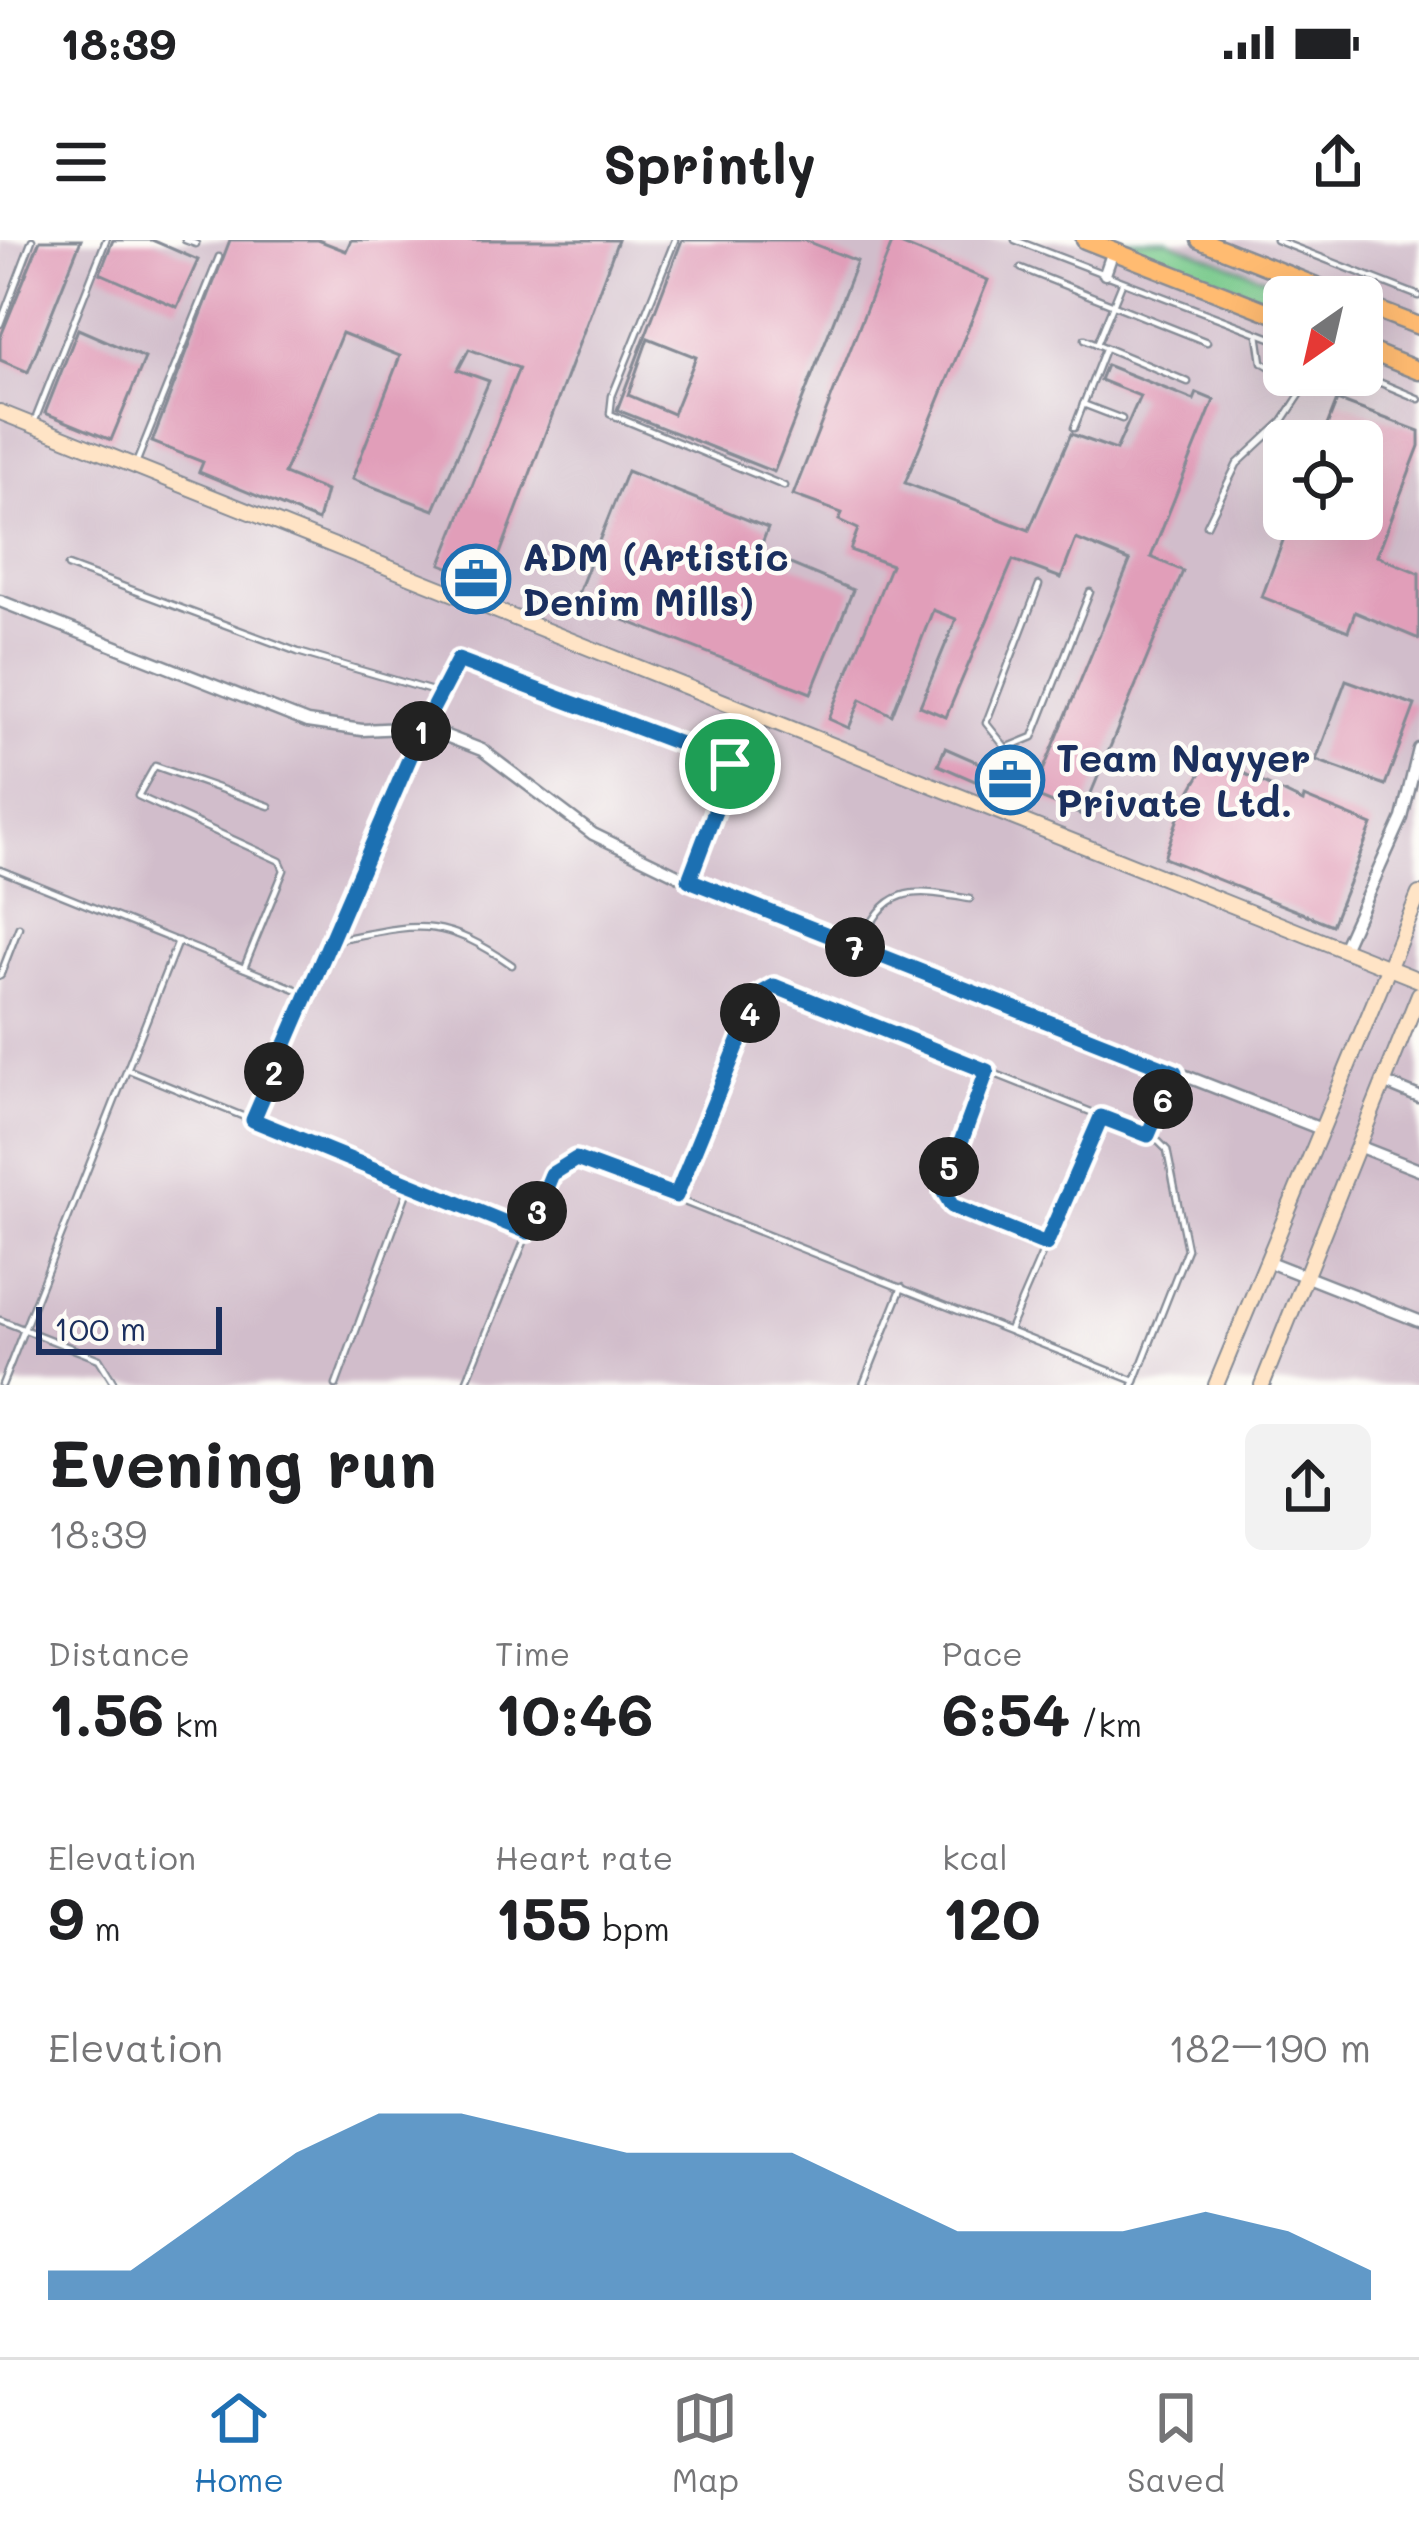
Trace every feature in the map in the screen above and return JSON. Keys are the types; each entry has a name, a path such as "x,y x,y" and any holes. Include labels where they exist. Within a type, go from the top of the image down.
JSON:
{"main road":[{"path":"1085,240 1263,310"},
{"path":"1200,240 1290,276"},
{"path":"1383,312 1419,326"},
{"path":"1383,356 1419,371"}],"street":[{"path":"1105,274 1113,251"},
{"path":"0,412 1419,980"},
{"path":"0,601 307,722 362,730 423,727 482,751 534,785 576,824 689,880 1321,1130"},
{"path":"1343,949 1402,818 1419,749"},
{"path":"1216,1385 1419,894"},
{"path":"1262,1385 1419,994"},
{"path":"1383,1082 1419,1096"},
{"path":"1358,1146 1419,1170"},
{"path":"1269,1262 1419,1321"}],"lane":[{"path":"0,324 32,240"},
{"path":"32,425 106,240"},
{"path":"185,240 196,244"},
{"path":"675,240 612,396 610,414 784,486"},
{"path":"1015,240 1263,335"},
{"path":"1276,240 1419,296"},
{"path":"1301,250 1305,240"},
{"path":"135,466 219,257"},
{"path":"1021,268 1207,343"},
{"path":"1097,344 1122,282"},
{"path":"1258,333 1263,363"},
{"path":"1085,339 1188,382"},
{"path":"1074,428 1106,348"},
{"path":"1383,384 1419,399"},
{"path":"1207,525 1237,464 1282,422 1299,396"},
{"path":"1083,404 1122,419"},
{"path":"68,566 336,665 439,692"},
{"path":"1006,748 986,723 1039,585"},
{"path":"981,807 1006,748 1033,737 1090,592"},
{"path":"253,1120 453,664 468,660 726,761 731,769 689,880"},
{"path":"244,968 284,870 280,860 138,796 155,766 269,806"},
{"path":"0,870 308,994"},
{"path":"860,949 875,914 890,900 908,892 970,899"},
{"path":"330,941 432,926 475,939 512,965"},
{"path":"0,976 19,927"},
{"path":"2,1385 178,941"},
{"path":"465,1385 552,1174 576,1159 1134,1383 1187,1250 1167,1150 1148,1135 768,987 758,995 676,1196"},
{"path":"128,1070 528,1232"},
{"path":"987,1071 943,1191 952,1206 1046,1244"},
{"path":"1148,1135 1175,1072"},
{"path":"1009,1330 1101,1117"},
{"path":"336,1385 410,1184"},
{"path":"863,1385 902,1287"},
{"path":"0,1320 99,1359 115,1385"}],"shaded area":[{"path":"0,240 1419,240 1419,1385 0,1385"}],"green space":[{"path":"1115,240 1167,240 1263,277 1263,299"}],"building":[{"path":"40,240 81,240 28,372 0,360 0,338"},
{"path":"113,240 152,240 198,260 177,307 100,273"},
{"path":"230,240 318,240 346,251 351,240 618,240 489,583 441,564 519,368 469,349 458,370 489,381 434,510 352,479 400,356 342,333 284,474 326,491 318,521 199,472 203,462 152,442"},
{"path":"682,240 804,240 857,261 774,472 617,410","holes":["648,338 696,357 673,414 628,395"]},
{"path":"893,241 988,280 905,483 1029,530 1071,434 1116,450 1140,396 1100,380 1106,365 1194,400 1197,393 1214,400 1151,557 1183,571 1082,815 1033,795 1130,561 1076,539 1061,578 1013,560 946,717 920,706 956,619 933,610 892,715 861,699 849,728 829,719 891,565 850,550 858,529 839,520 842,513 793,495"},
{"path":"78,329 145,358 111,440 45,413"},
{"path":"1337,400 1419,431 1419,446 1377,556 1419,573 1419,639 1355,612 1348,631 1262,597 1283,540 1383,540 1383,420 1329,420"},
{"path":"627,471 768,528 759,551 853,590 811,693 575,601"},
{"path":"1346,680 1415,705 1385,785 1316,760"},
{"path":"945,748 984,765 977,782 938,765"},
{"path":"1210,757 1303,802 1304,797 1372,825 1332,925 1164,858 1183,804"}],"place":[{"name":"ADM (Artistic Denim Mills)","path":"476,579"},
{"name":"Team Nayyer Private Ltd.","path":"1010,780"}],"route":[{"path":"458,660 730,764 689,880 1175,1072 1148,1135 1101,1117 1046,1244 952,1206 943,1191 987,1071 774,986 758,995 676,1196 576,1159 561,1164 552,1174 528,1232 253,1120 423,727 458,660"}]}
